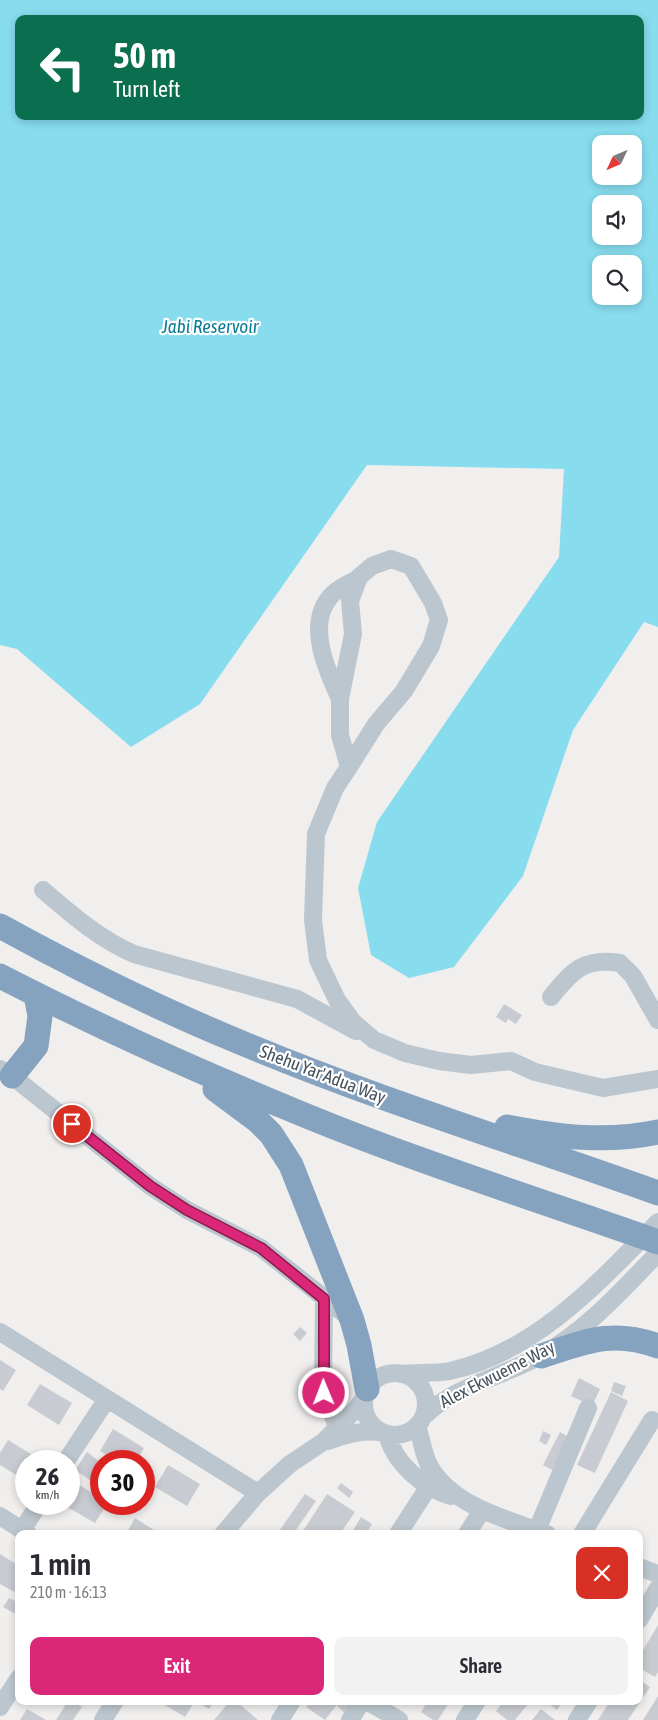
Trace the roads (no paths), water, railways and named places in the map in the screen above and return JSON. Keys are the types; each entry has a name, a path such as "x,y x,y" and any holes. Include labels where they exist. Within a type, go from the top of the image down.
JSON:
{"highway":[{"name":"Shehu Yar'Adua Way","path":"0,926 100,978 225,1036 413,1108 658,1193"},
{"path":"0,976 134,1041 285,1108 362,1138 658,1242"},
{"path":"6,1073 36,1046 40,1016 36,995"},
{"path":"134,1041 236,1103 271,1134 291,1164 299,1180 352,1320 359,1345 366,1393"},
{"path":"413,1108 570,1138 628,1138 658,1132"},
{"path":"541,1356 594,1338 630,1338 658,1346"}],"street":[{"path":"340,699 323,658 320,619 329,598 338,589 358,578 372,566 391,559 411,566 433,603 439,620 430,646 404,691 376,724 335,788 316,834 313,920 318,960 336,1000 353,1022 374,1040"},
{"path":"349,767 340,735 340,699 352,634 350,601 358,578"},
{"path":"43,890 81,922 118,947 134,954 297,999 374,1040 405,1053 440,1061 471,1065 511,1062 535,1072 604,1088 658,1079"},
{"path":"551,997 576,969 594,962 620,963 633,976 658,1020"},
{"path":"6,1073 150,1186 187,1210 261,1248 352,1320"},
{"name":"Alex Ekwueme Way","path":"401,1374 450,1371 475,1363 527,1338 576,1303 658,1222"},
{"name":"Alex Ekwueme Way","path":"421,1420 452,1394 541,1356 592,1318 658,1253"},
{"path":"324,1299 323,1390 338,1428"},
{"path":"0,1332 258,1493"},
{"path":"226,1530 258,1493 290,1464 323,1442 338,1428 380,1377 390,1373 411,1377 424,1393 426,1404 421,1420 430,1468 451,1490 466,1501 482,1510 537,1530"},
{"path":"366,1393 365,1411 369,1421 377,1430 385,1434 395,1455 429,1486 442,1493 466,1501"},
{"path":"73,1450 107,1399"},
{"path":"543,1530 588,1408"},
{"path":"323,1442 372,1430 385,1434 403,1434 421,1420"},
{"path":"584,1530 652,1420"},
{"path":"401,1530 429,1486"},
{"path":"470,1530 482,1510"},
{"path":"26,1530 34,1515"},
{"path":"0,1516 22,1530"},
{"path":"643,1568 658,1574"},
{"path":"643,1613 658,1588"},
{"path":"0,1707 15,1684"},
{"path":"103,1720 112,1705"},
{"path":"280,1720 289,1705"},
{"path":"350,1720 359,1705"},
{"path":"374,1705 399,1720"},
{"path":"465,1720 474,1705"},
{"path":"577,1720 586,1705"}],"water":[{"name":"Jabi Reservoir","path":"0,0 658,0 658,627 644,622 573,730 523,876 454,967 409,978 371,955 358,888 377,822 559,557 564,469 367,465 200,704 131,747 17,649 0,645"}]}
